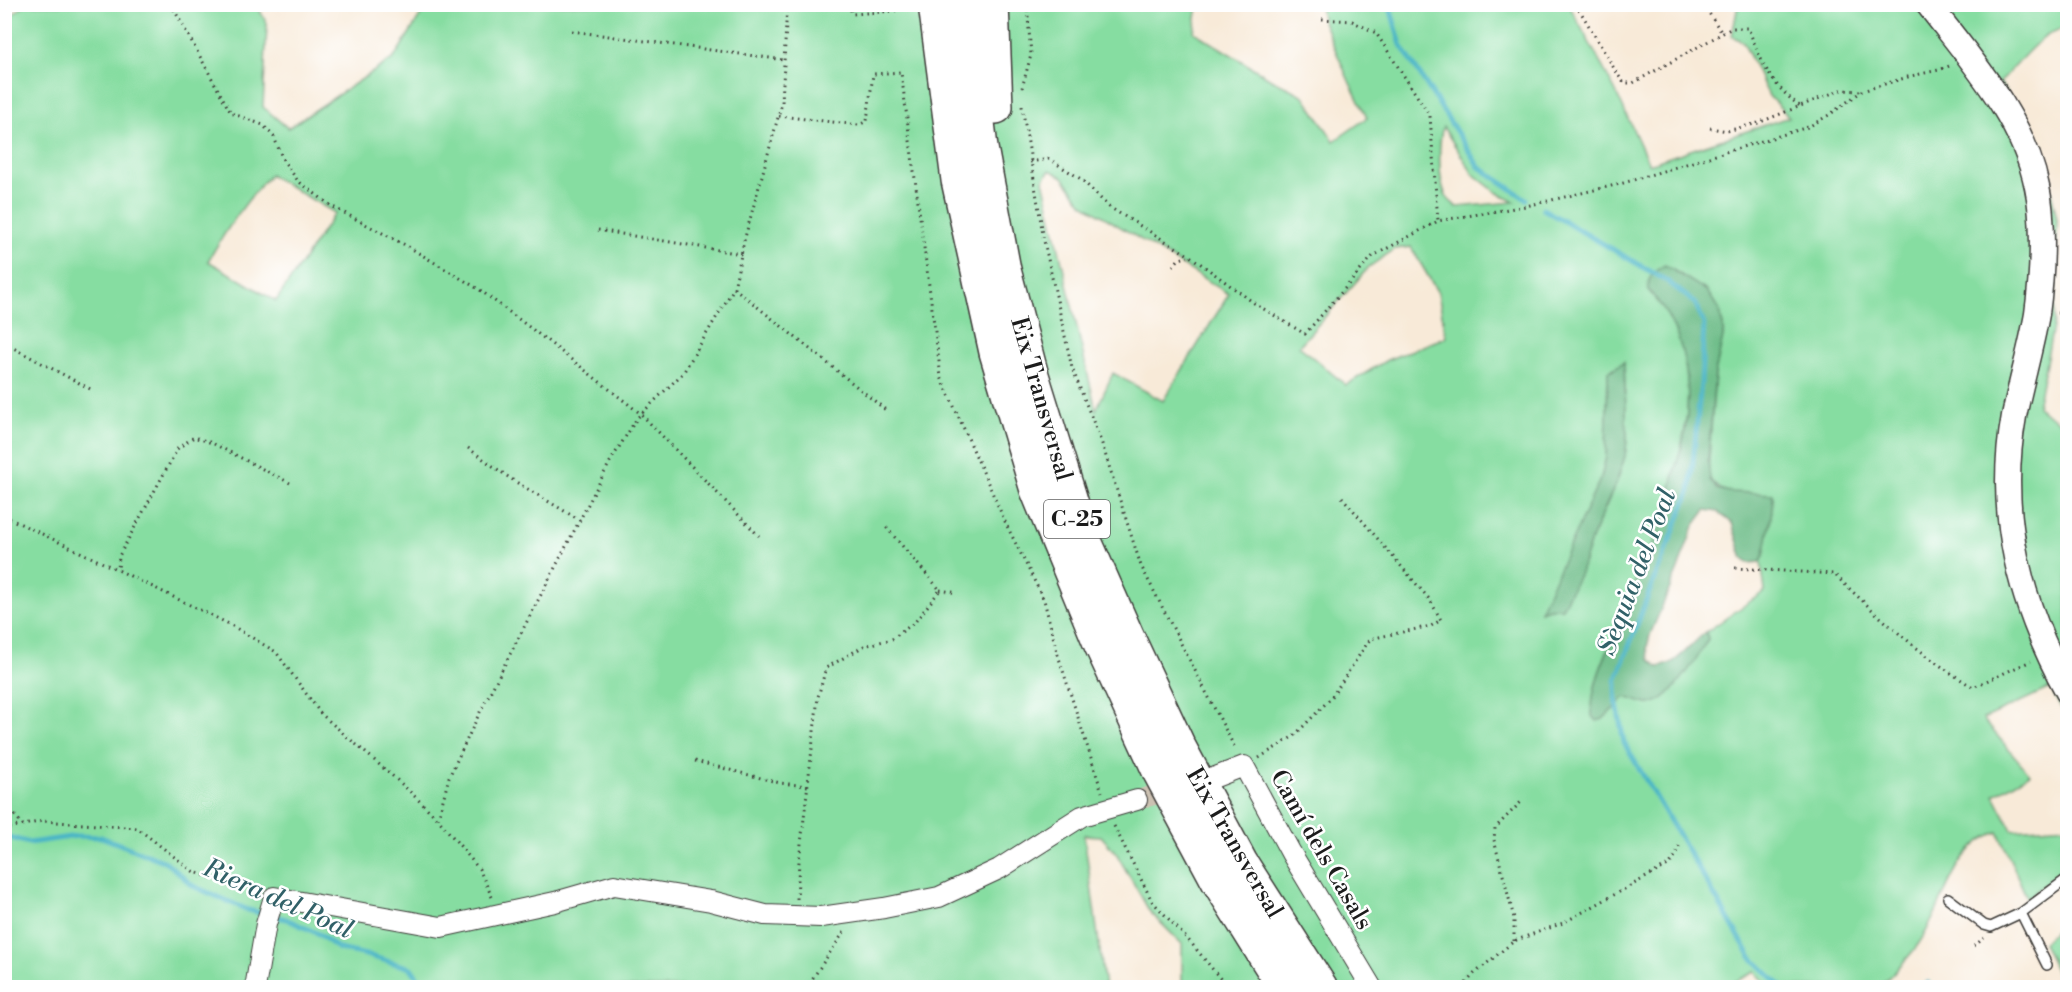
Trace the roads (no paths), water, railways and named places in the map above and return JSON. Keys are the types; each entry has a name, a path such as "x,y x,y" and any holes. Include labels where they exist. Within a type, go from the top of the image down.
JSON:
{"highway":[{"name":"Eix Transversal","path":"935,4 958,180 996,352 1037,490 1100,643 1160,773 1218,881 1285,987"},
{"name":"Eix Transversal","path":"964,4 981,148 1004,270 1031,372 1080,530 1179,747 1241,863 1321,987"},
{"path":"992,4 995,99 1017,238 1072,449 1127,636"}],"street":[{"path":"1928,4 1999,101 2026,148 2037,186 2042,229 2037,314 2014,419 2009,472 2014,552 2026,600 2047,654 2067,692"},
{"name":"Camí dels Casals","path":"1213,778 1244,766 1291,853 1372,987"},
{"path":"255,987 266,924 273,900 441,927 555,902 614,885 711,901 765,915 821,916 939,897 999,869 1082,816 1137,800"}],"lane":[{"path":"1948,898 1984,925 1991,927 2021,913 2067,878"},
{"path":"2021,913 2047,965"}],"waterway":[{"name":"Sèquia del Poal","path":"1389,4 1401,45 1479,167 1526,199"},
{"name":"Sèquia del Poal","path":"1543,209 1667,281 1695,303 1704,324 1701,383 1690,491 1616,681 1616,699 1624,743 1751,957 1783,988"},
{"name":"Riera del Poal","path":"8,837 29,843 77,836 101,837 166,862 193,886 248,910 265,914"},
{"name":"Riera del Poal","path":"274,916 319,934 339,949 411,968 425,988"},
{"name":"Sèquia del Poal","path":"1921,988 1928,983"}],"tunnel":[{"path":"1137,800 1179,788"}]}
